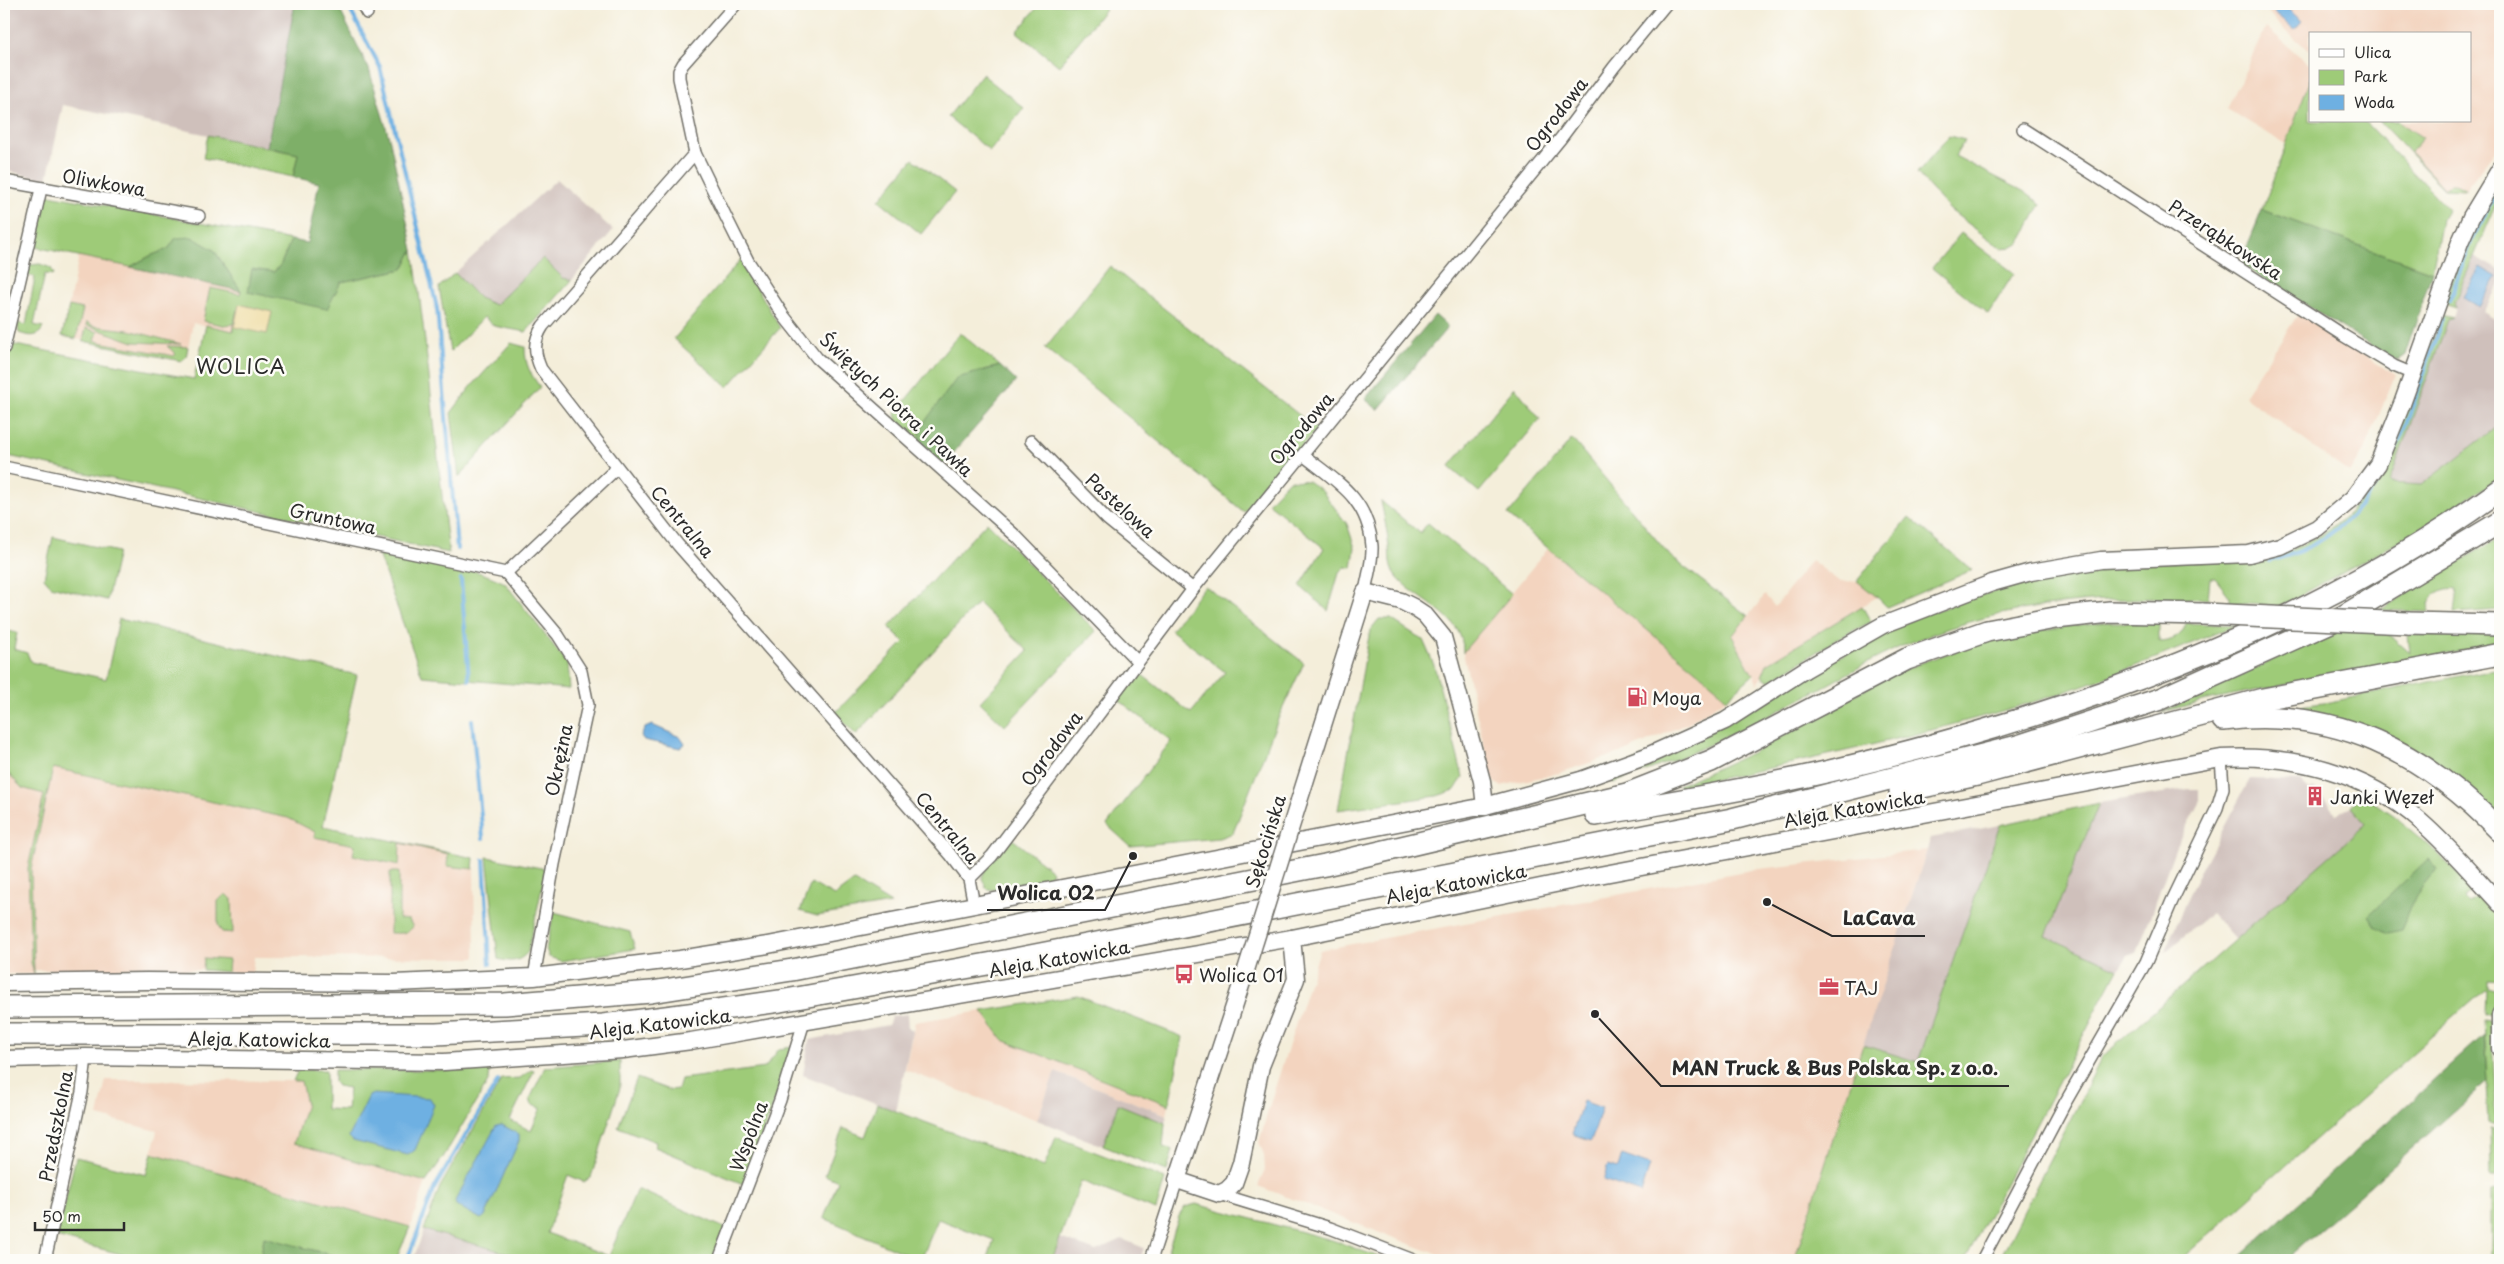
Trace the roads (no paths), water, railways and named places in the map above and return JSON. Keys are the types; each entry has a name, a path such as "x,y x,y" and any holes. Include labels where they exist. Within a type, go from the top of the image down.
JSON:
{"highway":[{"path":"1398,849 1676,801 1829,771 2043,714 2239,638 2324,597 2432,536 2500,490"},
{"path":"4,1034 436,1034 603,1025 780,1001 1010,960 1732,819 2010,749 2160,699 2342,617 2500,522"},
{"path":"4,1007 449,1006 505,1004 650,992 853,960 1398,849 1587,805 1658,784 1740,748 1907,659 1987,632 2055,618 2110,612 2500,625"},
{"path":"1732,819 1834,806 1891,794 1977,775 2263,699 2500,654"},
{"path":"2117,738 2252,717 2283,718 2335,726 2374,740 2419,762 2459,792 2500,831"}],"street":[{"name":"Świętych Piotra i Pawła","path":"736,4 679,70 695,153 748,262 783,314 817,358 1017,538 1137,661"},
{"name":"Ogrodowa","path":"968,879 992,856 1193,589 1561,138 1614,67 1666,4"},
{"name":"Przerąbkowska","path":"2022,129 2344,336 2394,366 2413,374"},
{"name":"Centralna","path":"695,153 542,326 536,339 535,352 541,369 678,545 950,854 968,879 974,905"},
{"path":"4,983 147,981 394,983 534,977 680,959 974,905 1485,806 1581,780 1647,756 1725,721 1806,669 1883,625 1992,583 2032,572 2101,560 2249,554 2280,546 2306,535 2338,513 2370,477 2387,443 2471,217 2500,169"},
{"name":"Oliwkowa","path":"4,181 199,216"},
{"path":"4,348 41,189"},
{"name":"Pastelowa","path":"1031,441 1107,519 1193,589"},
{"name":"Sękocińska","path":"1151,1260 1246,970 1365,592 1372,548 1367,522 1353,494 1303,455"},
{"name":"Gruntowa","path":"4,467 506,573"},
{"path":"506,573 617,468"},
{"name":"Okrężna","path":"506,573 558,635 581,671 588,705 554,864 534,977"},
{"path":"1365,592 1402,601 1413,607 1425,615 1443,637 1482,781 1485,806"},
{"name":"Aleja Katowicka","path":"4,1059 86,1057 444,1062 623,1050 804,1022 1292,938 1599,875 1938,813 2221,758 2244,757 2290,760 2339,774 2363,784 2419,820 2500,904"},
{"path":"1982,1260 2098,1044 2146,962 2172,901 2218,808 2223,788 2221,758"},
{"path":"1219,1194 1228,1190 1234,1182 1241,1162 1261,1066 1296,978 1292,938"},
{"path":"2500,1015 2500,1048"},
{"name":"Wspólna","path":"719,1260 780,1100 804,1022"},
{"name":"Przedszkolna","path":"45,1260 82,1092 86,1057"},
{"path":"1177,1180 1330,1228 1413,1260"}],"water":[{"path":"2282,4 2302,21 2294,30 2274,12"},
{"path":"2480,267 2497,277 2479,307 2463,297"},
{"path":"652,725 680,737 685,744 680,748 644,740 641,736 645,728"},
{"path":"373,1094 430,1098 434,1105 415,1150 408,1155 353,1141 349,1137 369,1096"},
{"path":"1583,1101 1602,1108 1591,1141 1572,1134"},
{"path":"502,1125 519,1134 519,1141 485,1216 481,1219 456,1205 455,1201 496,1126"},
{"path":"1622,1155 1650,1165 1641,1193 1603,1180 1608,1165 1618,1168"}],"waterway":[{"path":"347,4 380,67 437,308 457,549"},
{"path":"2449,301 2473,237 2500,187"},
{"path":"2269,561 2309,547 2341,526 2366,499 2387,467 2403,431 2442,319"},
{"path":"461,579 469,680"},
{"path":"472,720 483,838"},
{"path":"484,860 490,964"},
{"path":"407,1260 435,1187 498,1081"}],"place":[{"name":"Moya","path":"1637,697"},
{"name":"Janki Węzeł","path":"2315,796"},
{"name":"Wolica 02","path":"1133,856"},
{"name":"LaCava","path":"1767,902"},
{"name":"Wolica 01","path":"1184,974"},
{"name":"TAJ","path":"1829,987"},
{"name":"MAN Truck & Bus Polska Sp. z o.o.","path":"1595,1014"}],"district":[{"name":"WOLICA","path":"241,366"}]}
